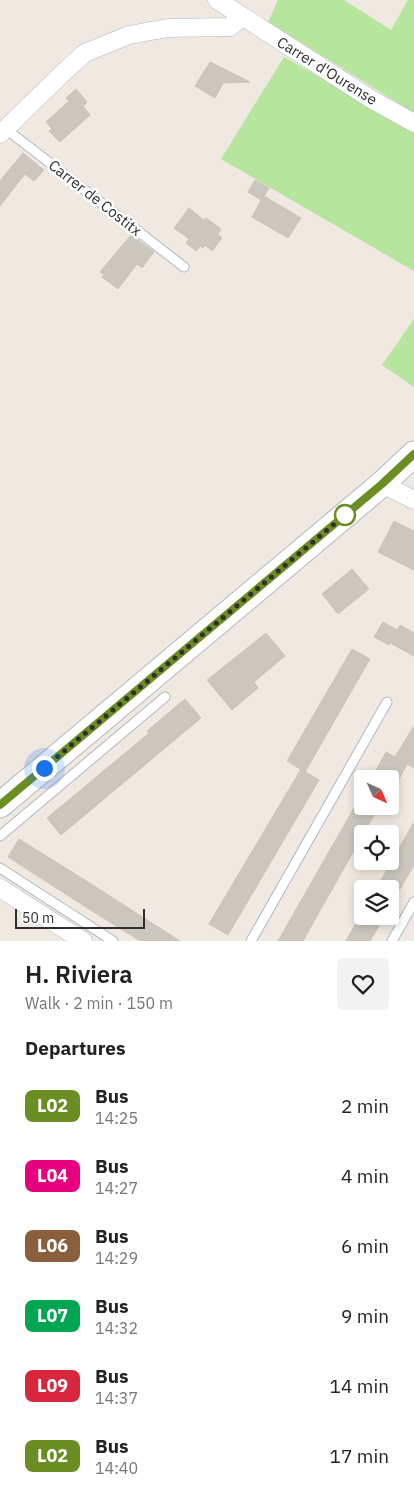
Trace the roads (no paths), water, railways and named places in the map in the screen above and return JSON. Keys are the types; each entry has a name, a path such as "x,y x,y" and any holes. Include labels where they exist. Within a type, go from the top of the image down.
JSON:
{"street":[{"name":"Carrer d'Ourense","path":"217,0 371,99 414,123"},
{"path":"3,132 85,53 129,35 168,28 230,27 241,17"},
{"path":"0,805 382,484 414,454"},
{"path":"382,484 414,500"},
{"path":"0,888 82,941"}],"lane":[{"name":"Carrer de Costitx","path":"3,132 184,267"},
{"path":"0,836 165,697"},
{"path":"251,941 387,702"},
{"path":"0,868 114,941"},
{"path":"392,941 414,902"}]}
